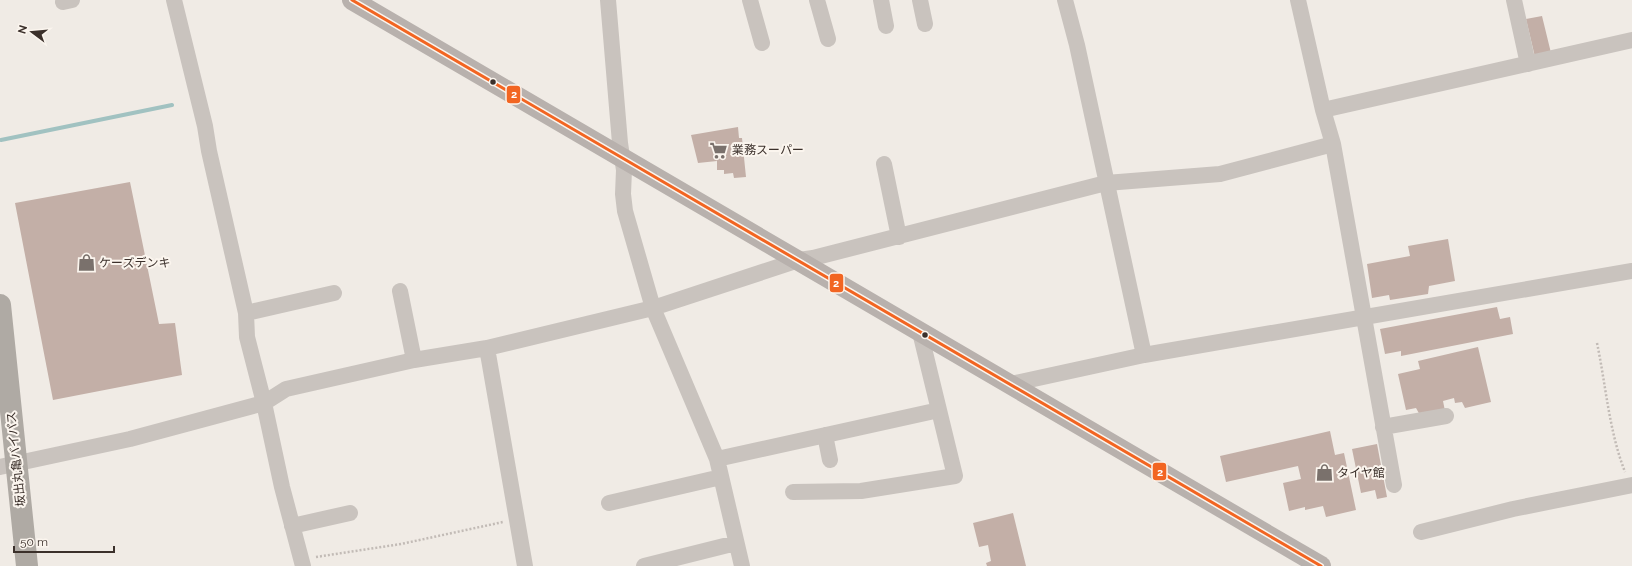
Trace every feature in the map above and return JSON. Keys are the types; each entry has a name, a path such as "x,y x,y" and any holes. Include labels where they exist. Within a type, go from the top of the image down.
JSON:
{"highway":[{"name":"坂出丸亀バイパス","path":"0,305 9,465 27,566"}],"main road":[{"path":"352,0 1321,566"}],"street":[{"path":"174,0 205,126 209,151 246,313 247,337 302,563"},
{"path":"608,0 620,143 625,177 623,194 625,211 653,308 717,459 742,566"},
{"path":"750,0 762,43"},
{"path":"817,0 828,39"},
{"path":"881,0 886,26"},
{"path":"920,0 925,24"},
{"path":"1065,0 1077,45 1144,355"},
{"path":"1298,0 1323,110 1333,144 1365,316 1394,485"},
{"path":"1514,0 1528,64"},
{"path":"1323,110 1632,40"},
{"path":"9,465 130,439 264,403 286,389 414,360 487,348 653,308 799,260 899,237 1106,183 1220,174 1333,144"},
{"path":"884,164 899,237"},
{"path":"1011,384 1144,355 1632,271"},
{"path":"400,291 414,360"},
{"path":"246,313 334,293"},
{"path":"793,492 861,491 955,476 920,332"},
{"path":"487,348 525,566"},
{"path":"717,459 939,410"},
{"path":"1383,427 1446,416"},
{"path":"825,435 830,460"},
{"path":"609,503 721,478"},
{"path":"1421,532 1513,509 1631,486"},
{"path":"292,526 350,513"},
{"path":"644,566 736,543"}],"path":[{"path":"1597,343 1607,404 1620,458 1631,486"},
{"path":"302,563 516,520"}],"building":[{"path":"1542,16 1551,53 1535,57 1526,19"},
{"name":"業務スーパー","path":"738,127 739,138 742,138 746,177 734,178 733,173 724,174 724,170 717,170 717,161 698,163 691,135"},
{"name":"ケーズデンキ","path":"130,182 159,324 175,323 182,375 53,400 15,203"},
{"path":"1448,239 1455,281 1429,286 1428,294 1390,300 1389,295 1372,298 1367,264 1410,256 1408,246"},
{"path":"1497,307 1500,319 1510,317 1513,334 1401,356 1401,351 1385,354 1380,329"},
{"path":"1478,347 1491,402 1465,408 1462,402 1455,403 1454,398 1443,401 1445,411 1421,417 1416,408 1406,410 1398,374 1420,369 1418,361"},
{"name":"タイヤ館","path":"1330,431 1335,455 1344,453 1356,510 1326,517 1323,506 1305,510 1305,507 1289,511 1283,483 1301,479 1298,466 1226,482 1220,456"},
{"path":"1377,444 1387,497 1377,499 1375,490 1361,493 1352,449"},
{"path":"1013,513 1026,566 987,566 986,563 991,561 988,545 979,547 973,523"}],"waterway":[{"path":"1,140 172,105"}],"transit line":[{"name":"2","path":"352,0 1321,566"}],"place":[{"name":"業務スーパー","path":"719,150"},
{"name":"ケーズデンキ","path":"86,263"},
{"name":"タイヤ館","path":"1324,473"}]}
